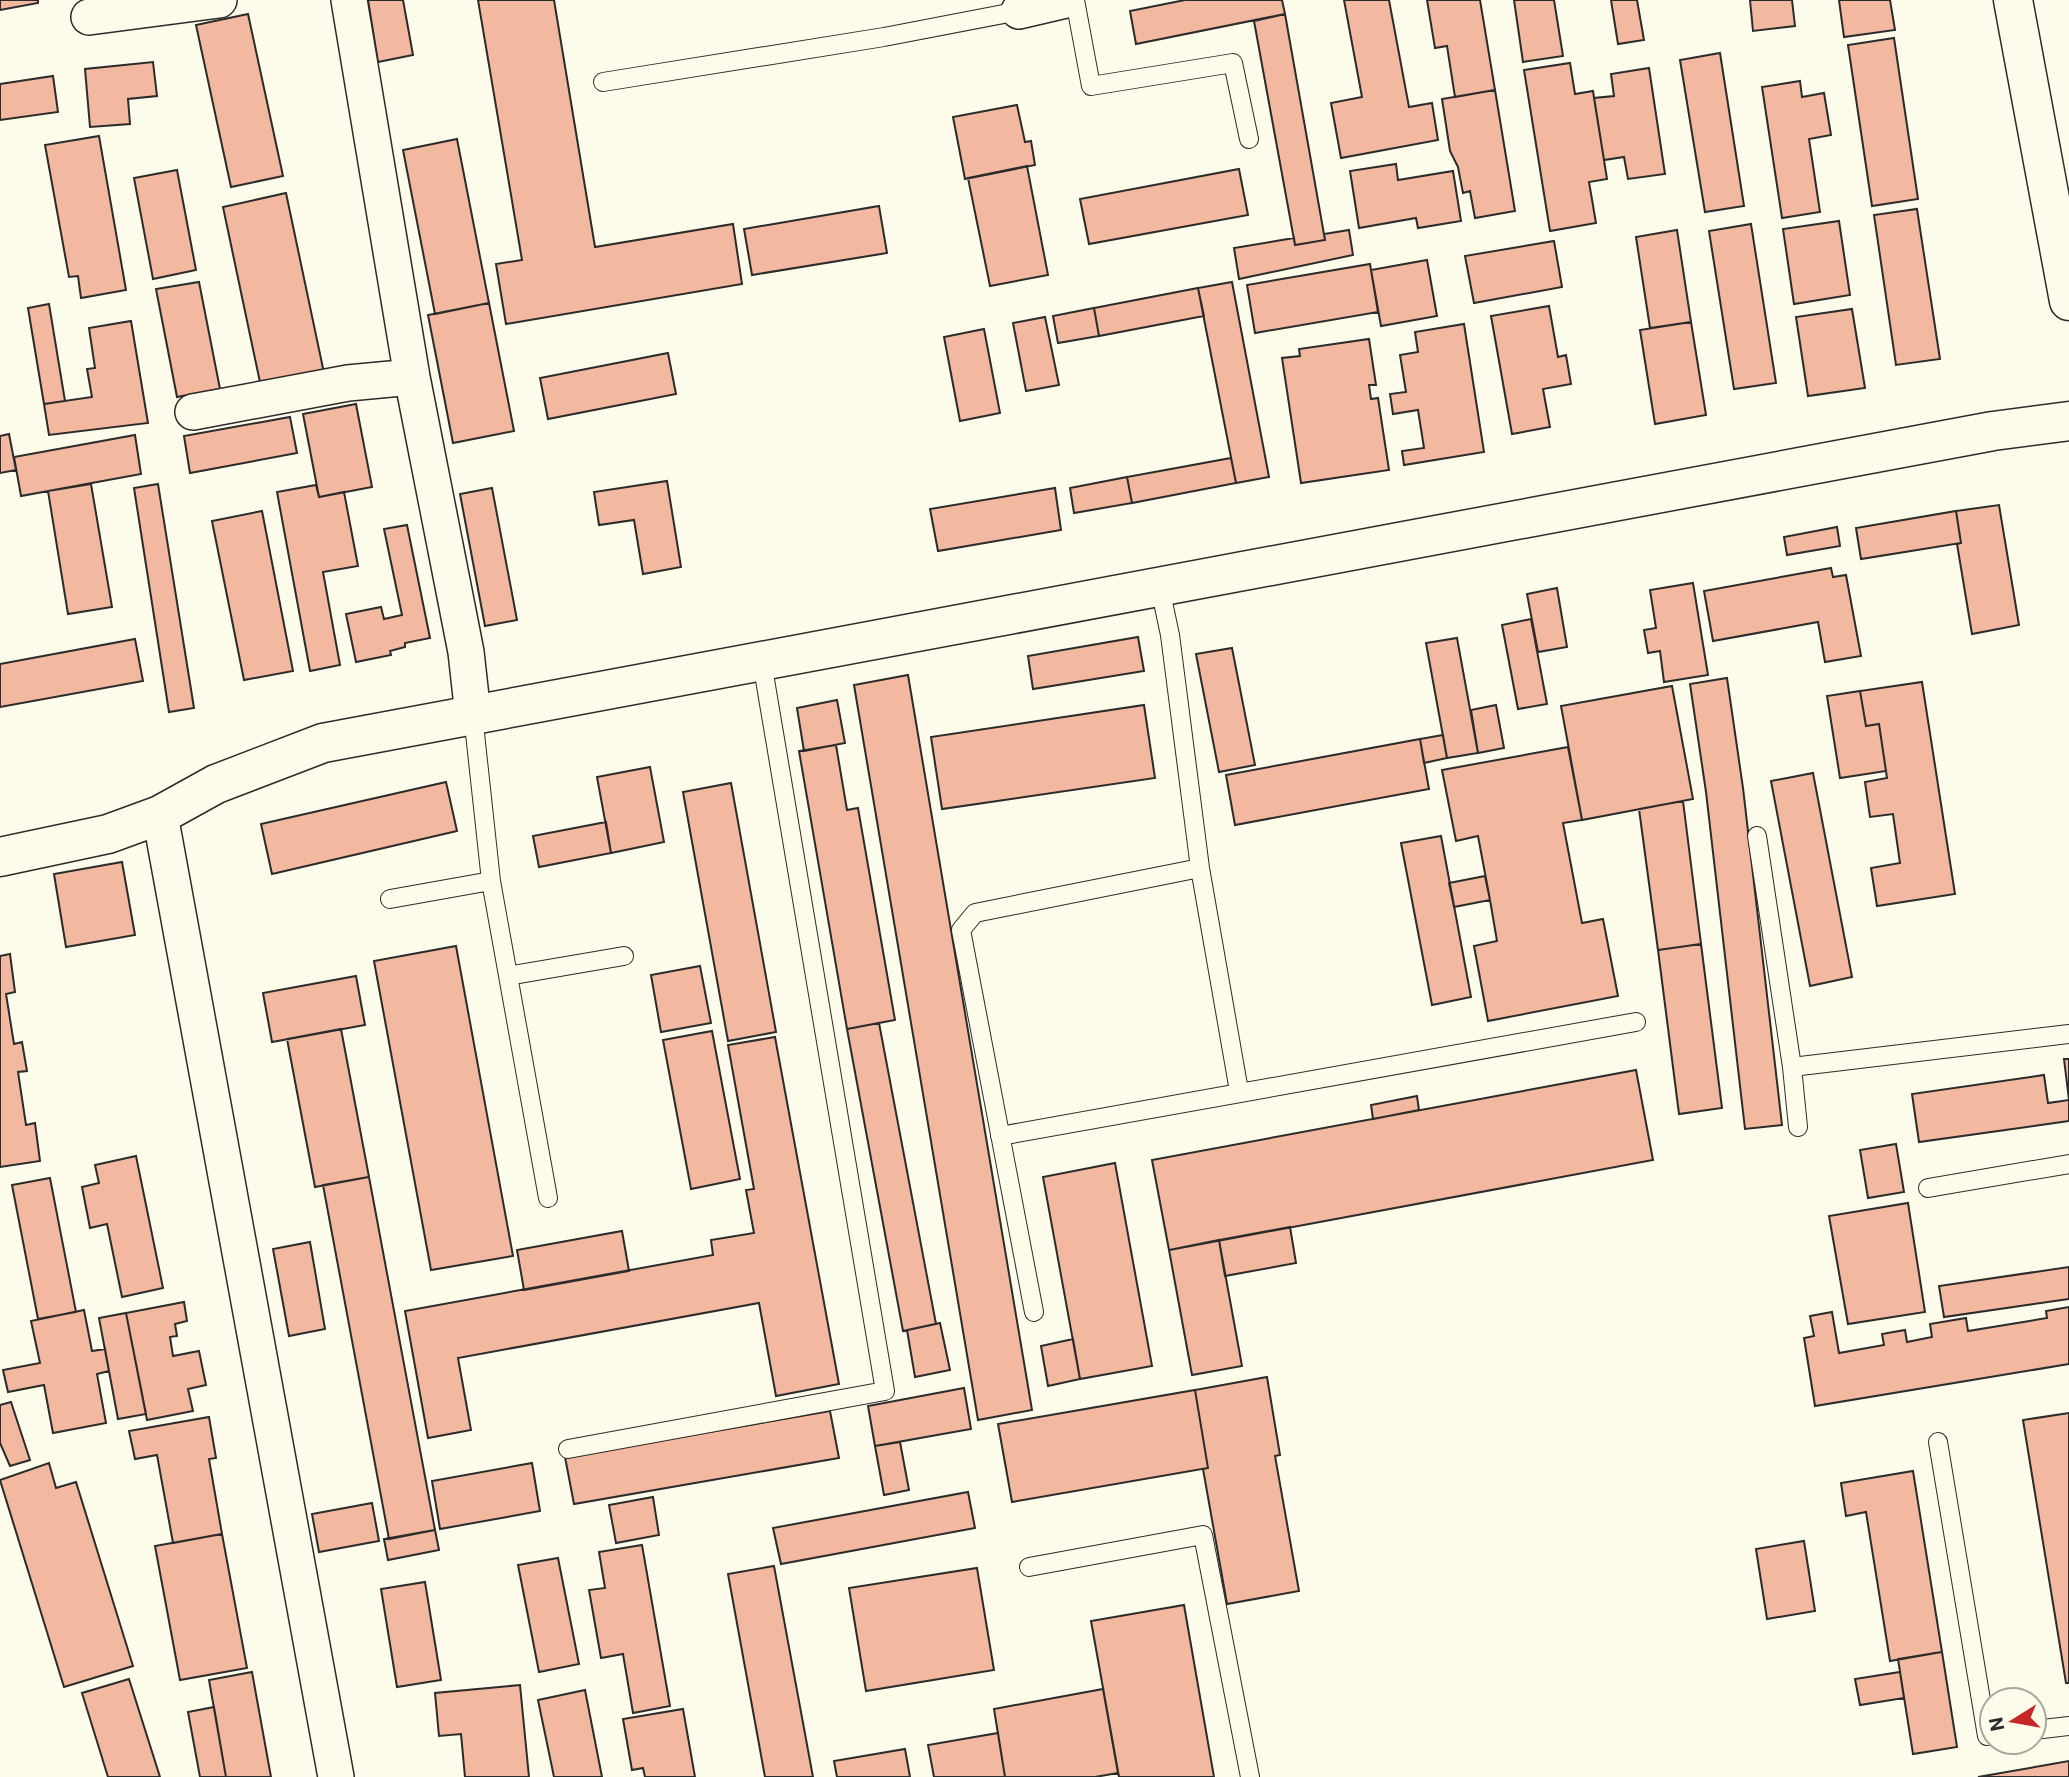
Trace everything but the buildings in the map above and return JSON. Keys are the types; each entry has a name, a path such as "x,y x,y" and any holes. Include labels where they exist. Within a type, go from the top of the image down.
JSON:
{"street":[{"path":"89,18 219,0"},
{"path":"349,0 412,377 466,652 473,715"},
{"path":"1019,11 1066,0"},
{"path":"2013,0 2069,301"},
{"path":"193,412 348,383 412,377"},
{"path":"0,857 108,834 160,815 216,785 323,743 1993,431 2069,421"},
{"path":"160,815 336,1777"}],"lane":[{"path":"1075,0 1091,86 1233,63 1249,139"},
{"path":"603,82 884,37 1019,11"},
{"path":"1160,588 1170,635 1200,869 1239,1091"},
{"path":"568,1449 885,1391 762,662"},
{"path":"473,715 491,881 548,1198"},
{"path":"1757,836 1793,1067 1798,1127"},
{"path":"1034,1312 961,930 975,913 1200,869"},
{"path":"390,899 491,881"},
{"path":"508,976 624,956"},
{"path":"1000,1136 1239,1091 1636,1022"},
{"path":"1793,1067 2069,1034"},
{"path":"1927,1188 2069,1164"},
{"path":"1938,1442 1979,1686"},
{"path":"1029,1567 1203,1535 1250,1777"},
{"path":"2048,1729 2069,1727"}]}
